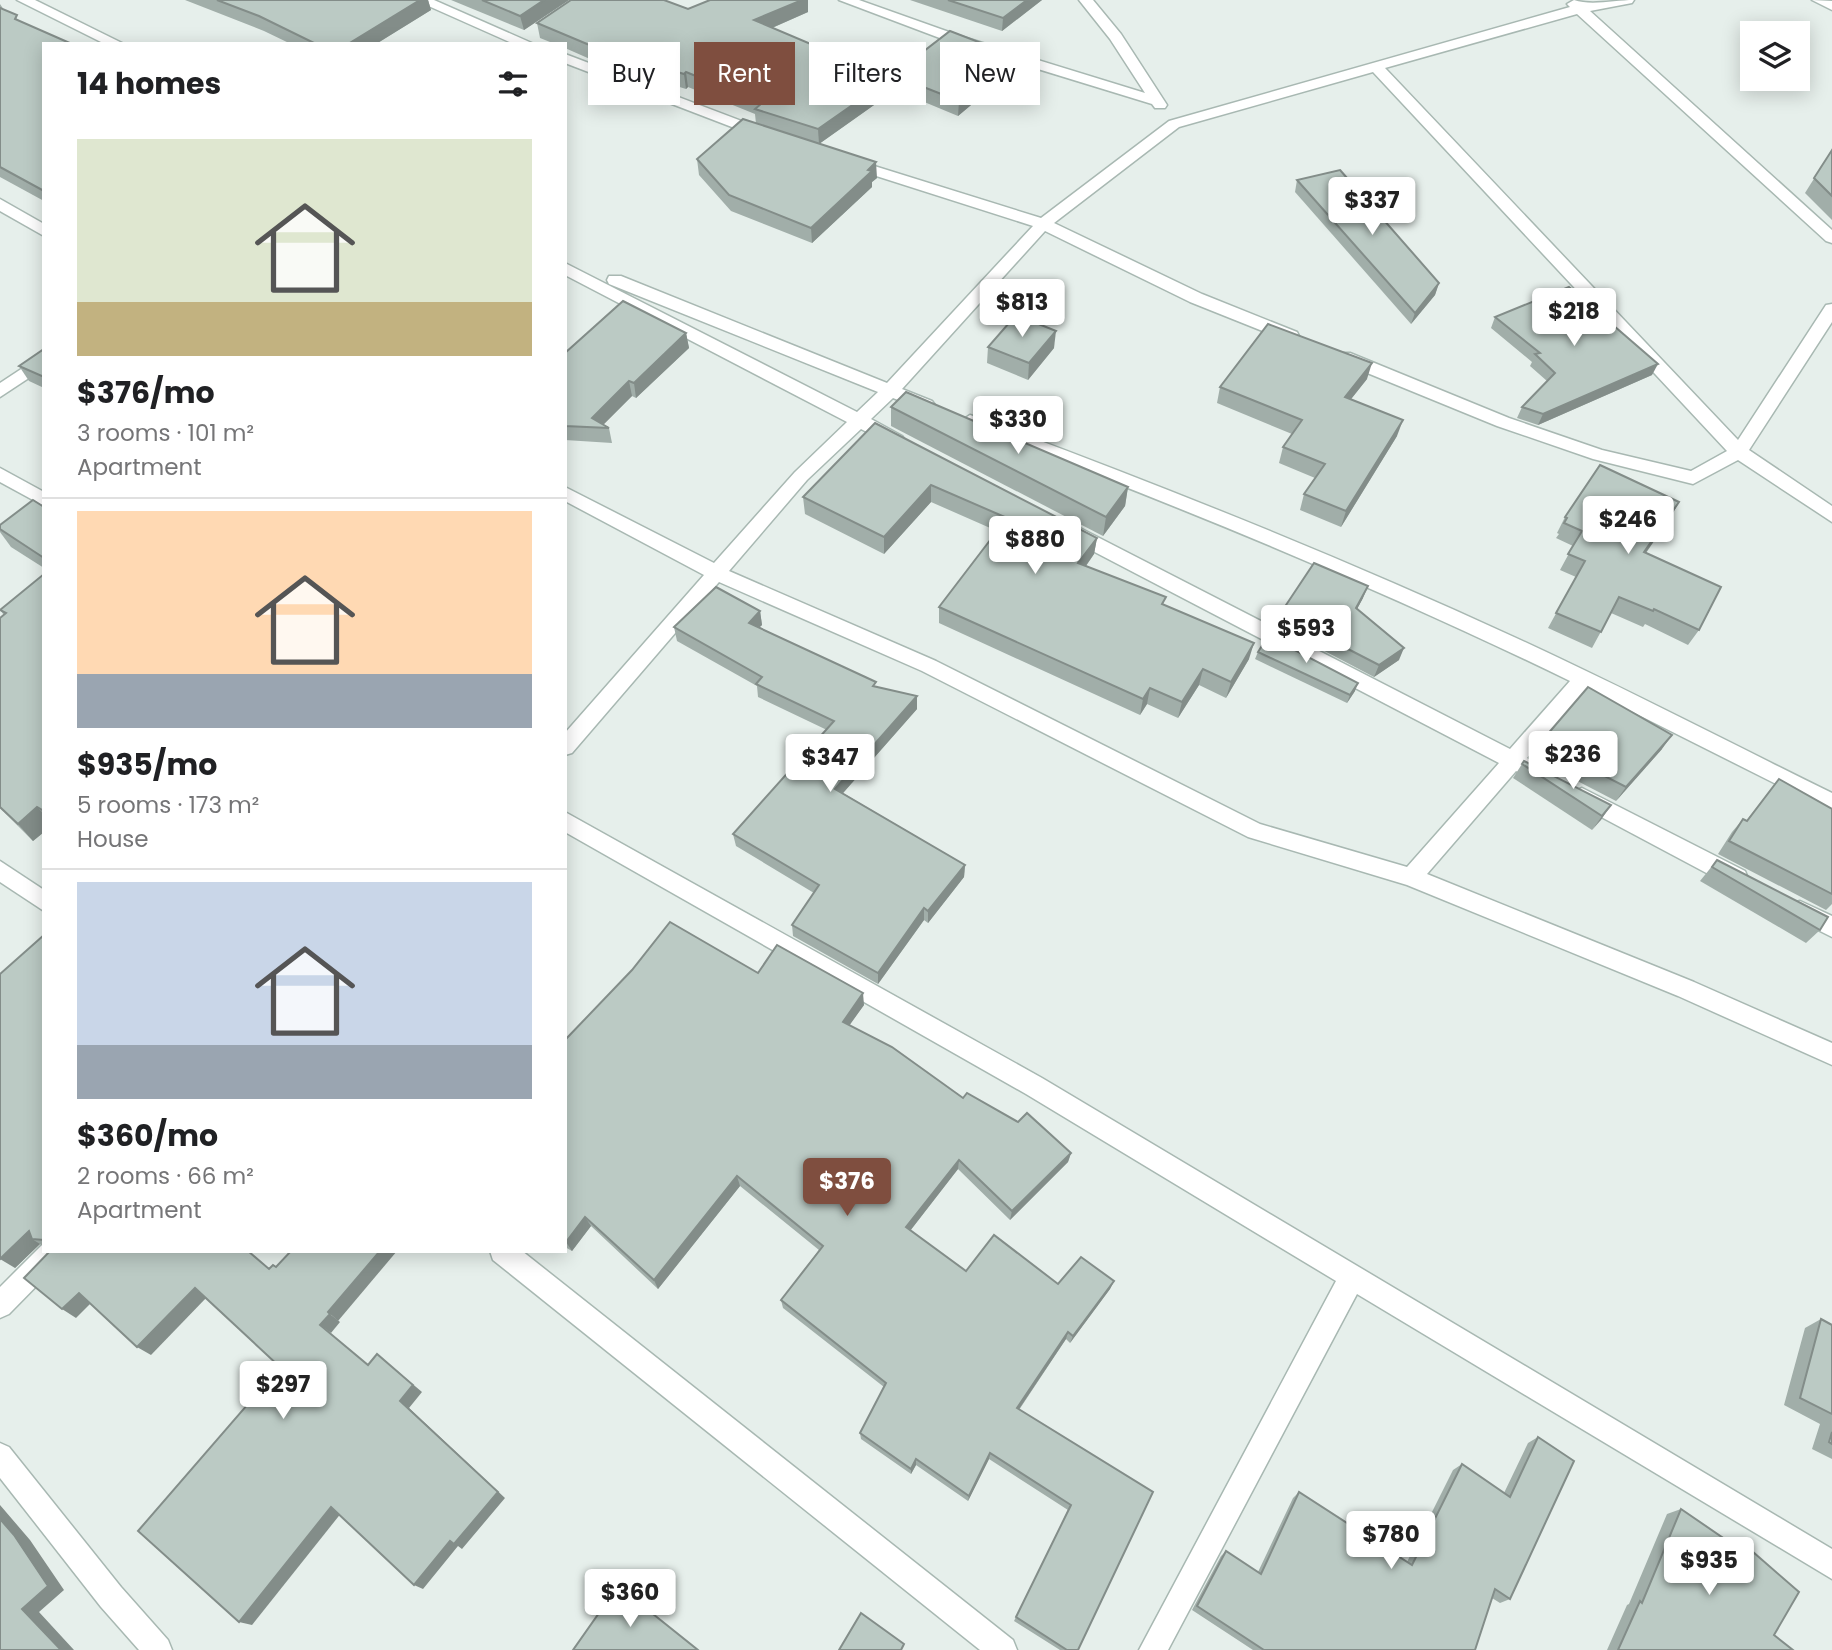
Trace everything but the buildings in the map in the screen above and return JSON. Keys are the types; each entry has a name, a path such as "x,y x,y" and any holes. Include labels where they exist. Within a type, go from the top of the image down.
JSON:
{"street":[{"path":"24,0 113,42"},
{"path":"50,0 130,42"},
{"path":"422,0 519,42"},
{"path":"846,0 958,40 1157,101"},
{"path":"1086,0 1116,37 1174,124"},
{"path":"567,745 801,476 889,392 1043,224 1174,124 1376,67 1574,4 1627,0"},
{"path":"1819,0 1832,6"},
{"path":"1574,4 1832,238"},
{"path":"522,42 538,29"},
{"path":"567,59 775,139"},
{"path":"1376,67 1740,452 1832,515"},
{"path":"839,160 1043,224 1196,298 1503,422 1626,461 1693,478 1740,452 1832,310"},
{"path":"0,204 42,229"},
{"path":"567,260 889,392 1063,455 1284,544 1509,643 1832,803"},
{"path":"567,269 913,449"},
{"path":"0,391 42,361"},
{"path":"0,474 42,499"},
{"path":"567,494 716,573 929,666 1255,831 1411,877 1686,989 1832,1054"},
{"path":"1050,520 1758,888"},
{"path":"1411,877 1583,680"},
{"path":"567,822 1034,1086 1832,1565"},
{"path":"0,870 42,901"},
{"path":"1782,901 1832,927"},
{"path":"0,1305 50,1253"},
{"path":"505,1253 1003,1650"},
{"path":"1153,1650 1352,1277"},
{"path":"0,1456 111,1597 158,1650"}]}
